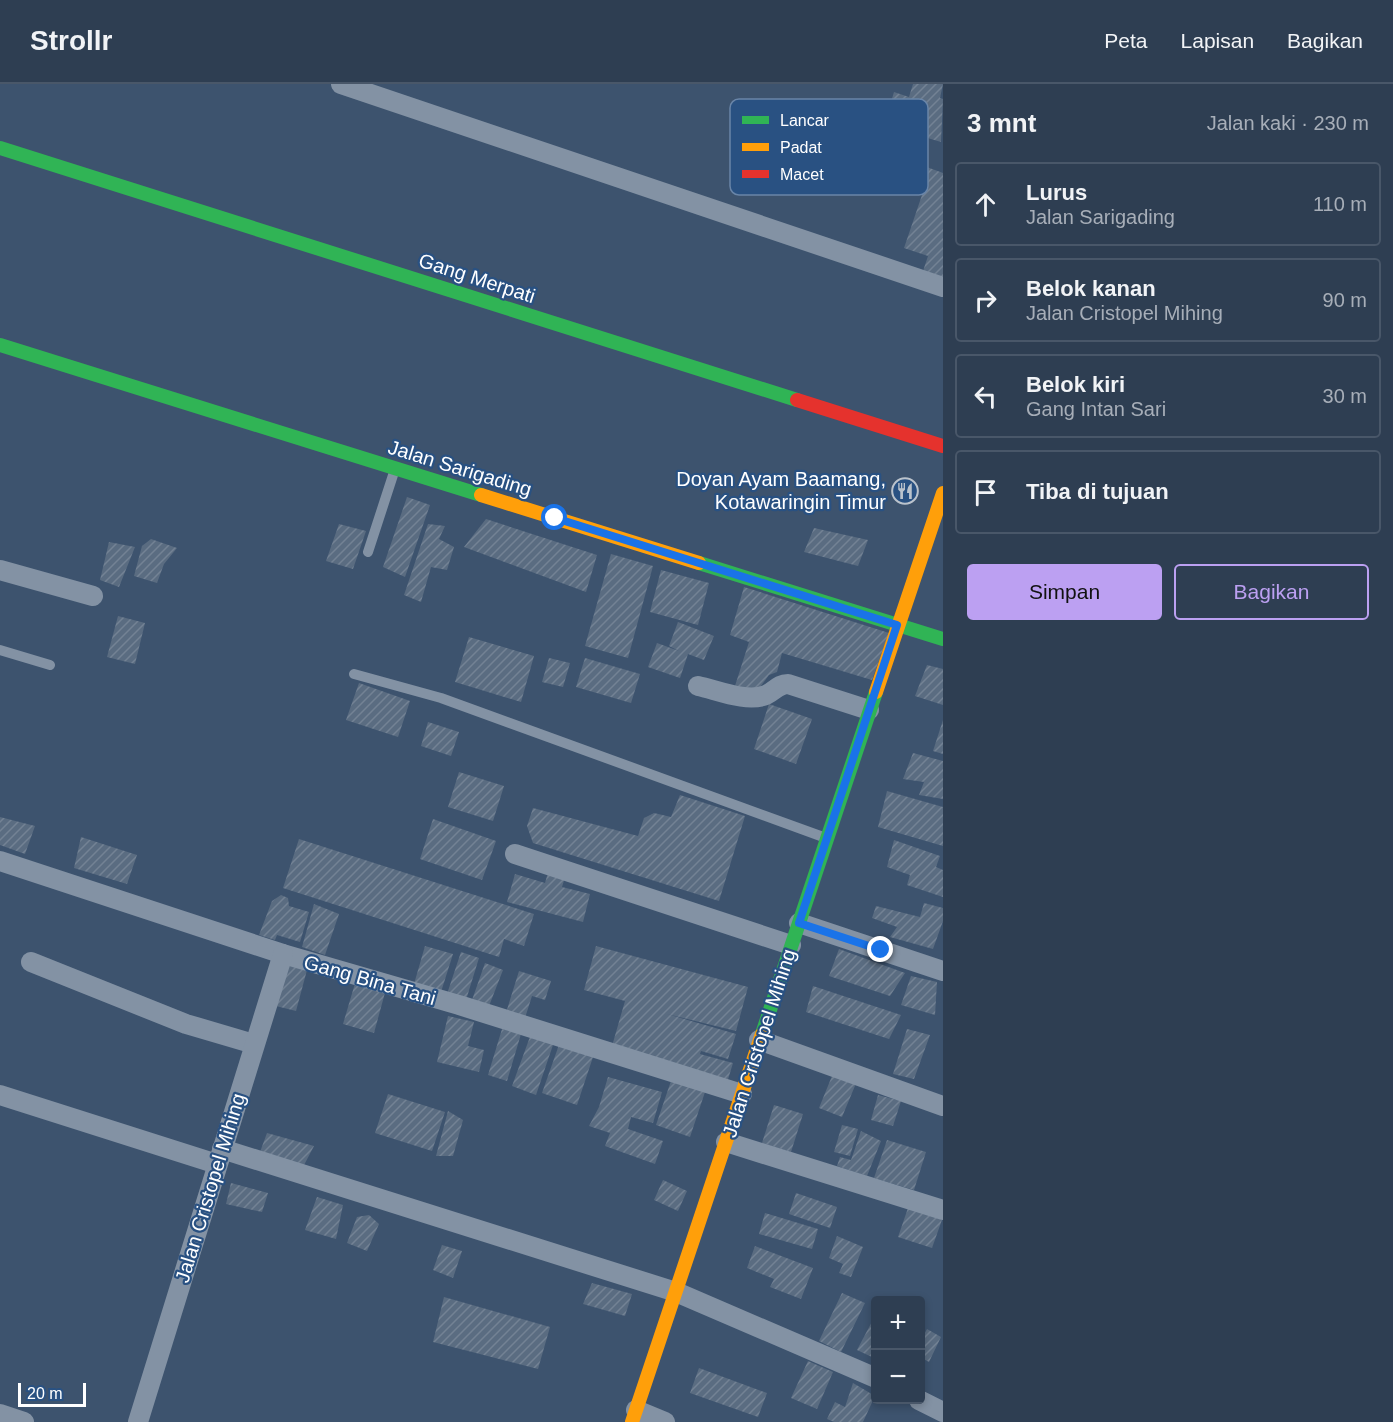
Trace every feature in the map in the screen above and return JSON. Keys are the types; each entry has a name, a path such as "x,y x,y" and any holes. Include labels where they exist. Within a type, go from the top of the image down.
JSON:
{"street":[{"path":"341,84 943,287"},
{"name":"Gang Merpati","path":"0,148 943,446"},
{"name":"Jalan Sarigading","path":"0,345 943,639"},
{"name":"Jalan Cristopel Mihing","path":"634,1416 943,493"},
{"path":"0,570 93,596"},
{"path":"698,686 738,695 758,696 766,695 780,685 788,684 869,710"},
{"path":"515,854 791,945"},
{"name":"Gang Bina Tani","path":"0,861 283,954 459,1005 742,1094"},
{"path":"799,923 943,971"},
{"name":"Jalan Cristopel Mihing","path":"138,1422 283,954"},
{"path":"31,962 186,1024 254,1044"},
{"path":"759,1040 943,1106"},
{"path":"0,1095 219,1156 676,1292 871,1376"},
{"path":"726,1142 943,1210"},
{"path":"925,1403 943,1412"},
{"path":"0,1414 24,1422"},
{"path":"634,1416 665,1422"}],"lane":[{"path":"368,552 395,468"},
{"path":"0,650 50,665"},
{"path":"354,674 441,698 827,839"}],"building":[{"path":"913,84 943,84 940,98 943,99 941,142 928,138 928,99 892,99 894,92 909,97"},
{"path":"928,167 943,173 943,278 923,271 928,256 904,248 922,195 928,195"},
{"path":"407,497 430,505 405,577 383,567"},
{"path":"486,519 597,555 586,592 464,547"},
{"path":"339,524 366,531 353,569 326,561"},
{"path":"428,524 445,526 439,539 454,547 447,570 431,567 421,602 404,595"},
{"path":"814,528 868,540 858,566 804,552"},
{"path":"151,539 177,548 164,564 157,583 134,576 142,546"},
{"path":"109,542 135,547 119,587 100,580"},
{"path":"611,554 653,566 628,658 585,646"},
{"path":"661,570 709,583 698,625 650,612"},
{"path":"744,587 889,633 872,680 782,653 777,672 769,675 758,690 734,689 749,642 730,635"},
{"path":"118,616 145,623 135,664 107,657"},
{"path":"678,622 714,636 704,660 688,654 680,678 648,667 657,643 679,651 669,646"},
{"path":"469,637 534,656 521,702 455,682"},
{"path":"549,658 570,663 563,687 542,682"},
{"path":"585,658 640,674 631,703 576,687"},
{"path":"927,665 943,669 943,705 915,696"},
{"path":"359,683 410,701 398,737 346,720"},
{"path":"769,704 812,719 796,764 754,749"},
{"path":"943,720 943,754 933,751"},
{"path":"428,722 459,732 451,756 421,746"},
{"path":"913,753 943,761 943,799 919,795 924,782 903,779"},
{"path":"459,772 504,786 493,821 448,807"},
{"path":"887,791 943,807 943,846 878,827"},
{"path":"680,795 745,816 719,901 533,843 527,826 533,808 638,836 644,818 654,813 671,817"},
{"path":"0,817 35,826 25,854 0,845"},
{"path":"433,819 496,841 482,880 420,859"},
{"path":"81,837 137,855 127,884 74,868"},
{"path":"299,839 534,914 524,946 504,939 499,957 283,888"},
{"path":"894,840 940,856 936,867 943,870 943,897 907,885 910,875 887,867"},
{"path":"549,869 566,874 562,887 590,894 583,922 507,902 515,874 545,883"},
{"path":"281,895 288,898 289,906 309,912 300,942 277,935 275,940 259,935 272,901"},
{"path":"924,903 943,908 943,921 933,949 890,937 897,927 872,918 876,906 920,917"},
{"path":"314,904 339,914 325,955 302,947"},
{"path":"425,946 453,954 441,992 414,984"},
{"path":"596,946 748,987 736,1031 667,1014 736,1034 728,1059 701,1051 700,1054 733,1063 726,1086 612,1046 625,1001 584,990"},
{"path":"839,949 905,973 890,996 829,976"},
{"path":"461,952 479,958 466,1000 447,994"},
{"path":"485,963 503,970 489,1006 472,1000"},
{"path":"287,965 307,970 296,1011 276,1006"},
{"path":"519,971 551,981 545,1000 532,996 524,1021 505,1016"},
{"path":"911,976 937,982 935,1015 901,1005"},
{"path":"356,980 386,989 374,1033 343,1024"},
{"path":"813,986 901,1015 889,1039 806,1012"},
{"path":"448,1016 474,1022 468,1046 484,1050 479,1072 437,1062"},
{"path":"502,1029 521,1034 507,1081 488,1075"},
{"path":"907,1029 930,1035 914,1079 893,1074"},
{"path":"531,1034 554,1042 536,1095 512,1086"},
{"path":"560,1042 594,1054 577,1105 542,1093"},
{"path":"834,1071 857,1081 842,1117 819,1108"},
{"path":"673,1075 707,1086 690,1137 656,1125"},
{"path":"608,1077 662,1092 653,1123 631,1117 628,1129 663,1141 655,1164 605,1146 610,1133 589,1126 599,1107"},
{"path":"388,1094 445,1112 432,1151 375,1133"},
{"path":"878,1095 901,1101 893,1126 871,1120"},
{"path":"774,1105 803,1114 791,1152 762,1143"},
{"path":"448,1111 463,1120 453,1156 436,1156"},
{"path":"842,1125 858,1129 850,1156 834,1152"},
{"path":"861,1131 881,1141 867,1176 837,1166 840,1157 851,1160"},
{"path":"267,1133 314,1146 303,1167 260,1152"},
{"path":"887,1140 926,1152 914,1190 874,1178"},
{"path":"663,1180 687,1191 678,1211 654,1200"},
{"path":"231,1183 268,1193 262,1212 226,1204"},
{"path":"796,1193 837,1207 830,1228 789,1214"},
{"path":"317,1197 343,1205 336,1239 305,1230"},
{"path":"909,1205 943,1217 932,1248 898,1237"},
{"path":"765,1213 818,1229 812,1249 759,1234"},
{"path":"369,1215 379,1224 367,1251 347,1243 357,1217"},
{"path":"837,1236 863,1247 851,1277 839,1273 843,1264 829,1258"},
{"path":"442,1245 462,1251 453,1278 433,1270"},
{"path":"755,1246 813,1268 801,1299 770,1287 774,1279 747,1268"},
{"path":"592,1283 632,1294 625,1316 583,1304"},
{"path":"842,1293 865,1303 841,1352 819,1341"},
{"path":"444,1297 550,1327 538,1369 433,1342"},
{"path":"871,1323 871,1357 857,1350"},
{"path":"927,1329 941,1337 929,1362 925,1360"},
{"path":"808,1361 833,1372 817,1409 791,1398"},
{"path":"699,1368 767,1393 758,1417 690,1393"},
{"path":"853,1383 871,1394 871,1404 863,1422 834,1422 827,1419 835,1402 845,1407"}],"traffic: fast":[{"path":"0,148 797,400"},
{"path":"0,345 481,495"},
{"path":"699,563 943,639"},
{"path":"762,1034 876,692"}],"traffic: slow":[{"path":"876,692 943,493"},
{"path":"481,495 699,563"},
{"path":"632,1422 762,1034"}],"traffic: jam":[{"path":"797,400 943,446"}],"place":[{"name":"Doyan Ayam Baamang, Kotawaringin Timur","path":"905,491"}],"route":[{"path":"555,518 897,625 799,923 881,950"}]}
